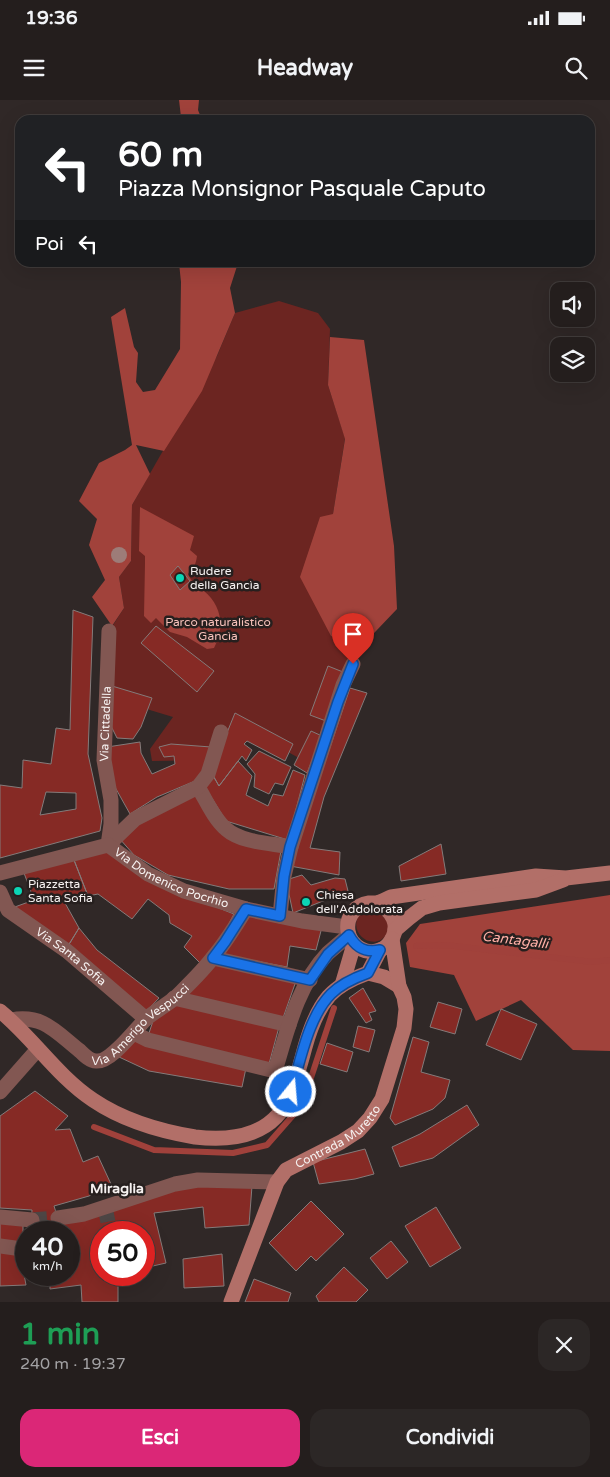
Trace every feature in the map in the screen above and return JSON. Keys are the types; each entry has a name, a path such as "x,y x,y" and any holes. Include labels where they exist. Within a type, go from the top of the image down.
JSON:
{"main road":[{"path":"342,985 350,935 350,916 361,905 376,903 391,897 536,876 566,878 610,873"},
{"path":"368,973 380,950 388,945 394,934 408,918 422,908 536,890 566,878"},
{"path":"376,903 385,907 391,914 395,922 394,934"},
{"name":"Contrada Muretto","path":"231,1302 277,1182 286,1170 341,1142 358,1131 382,1099 404,1028 406,1009 404,997 399,986 394,934"},
{"path":"350,935 366,950 380,950"},
{"path":"5,1016 62,1074 92,1100 125,1119 170,1133 212,1139 242,1136 263,1128 280,1114 291,1092 311,1028 330,995 342,985 355,977 368,973 384,977 399,986"}],"street":[{"name":"Via Cittadella","path":"108,845 111,824 111,800 104,760 109,631"},
{"path":"280,916 284,876 290,847 340,695 353,664"},
{"path":"108,845 135,819 198,786 208,774 221,732"},
{"path":"198,786 217,819 226,829 250,840 290,847"},
{"name":"Via Domenico Pocrhio","path":"0,873 108,845 148,874 184,891 246,909 302,921 350,935"},
{"name":"Via Santa Sofia","path":"0,892 8,910 67,951 146,1019"},
{"name":"Via Amerigo Vespucci","path":"5,1016 36,1019 47,1025 94,1061 103,1060 134,1034 146,1019 174,998 213,958 246,909"},
{"path":"134,1034 148,1040 275,1071 299,998 328,954 350,935"},
{"path":"213,958 310,980"},
{"path":"174,998 289,1025"},
{"path":"0,1092 38,1049"},
{"path":"58,1218 84,1214 175,1184 190,1181 277,1182"},
{"path":"0,1217 32,1220"},
{"path":"0,1246 15,1249"}],"green space":[{"path":"179,100 199,100 198,110 200,115 181,115"},
{"path":"179,267 237,267 230,288 235,313 202,391 164,451 136,445 150,474 132,505 131,561 119,577 124,608 112,626 92,597 105,580 89,545 97,519 79,501 99,463 132,445 111,317 125,308 134,347 138,353 136,382 143,392 155,390 180,349"},
{"name":"Parco naturalistico Gancìa","path":"279,301 318,313 330,329 328,385 345,438 333,514 331,636 356,652 306,762 238,724 214,760 152,761 150,749 173,717 110,698 110,630 124,608 119,577 131,561 132,505 217,356 235,313"},
{"path":"330,337 364,340 394,546 397,609 356,652 331,636 300,577 320,517 333,514 345,439 328,385"},
{"path":"140,507 194,536 190,550 197,556 197,559 188,574 194,584 204,591 215,603 218,610 220,633 214,648 207,649 187,637 170,632 156,618 151,623 144,616 145,556 139,551"},
{"path":"610,895 610,1051 573,1050 521,1000 476,1021 454,975 410,967 406,943 420,924"},
{"path":"375,908 389,923 386,935 381,940 375,942 363,938 356,928 360,913"}],"building":[{"name":"Rudere della Gancìa","path":"178,566 190,581 180,590 170,575"},
{"path":"73,610 93,617 88,754 102,818 100,831 0,858 0,785 22,788 23,760 51,764 56,728 70,730","holes":["46,792 76,793 76,809 40,815"]},
{"path":"156,626 214,671 197,692 141,643"},
{"path":"328,666 343,672 326,721 310,715"},
{"path":"112,686 152,698 141,727 133,739 117,738 109,722"},
{"path":"350,688 367,693 324,797 310,848 340,852 339,875 290,866"},
{"path":"235,713 293,744 285,761 247,741 244,744 252,750 246,761 242,756 219,786 211,772"},
{"path":"311,731 322,736 307,773 294,765"},
{"path":"140,742 141,753 152,774 175,764 174,756 164,757 159,747 171,744 211,747 205,770 195,781 157,797 130,814 111,780 107,747"},
{"path":"259,751 291,767 283,785 275,783 269,794 254,787 255,774 247,764"},
{"path":"238,761 252,776 246,795 268,806 273,794 283,796 293,770 305,775 288,840 226,821 205,787 211,772 219,786"},
{"path":"197,792 225,834 281,851 274,889 229,889 168,875 134,855 119,838 149,817"},
{"path":"441,844 446,874 401,881 399,866"},
{"path":"108,851 152,882 234,914 222,937 200,963 184,947 192,936 170,923 169,915 148,899 132,919 98,894 88,896 74,860"},
{"path":"74,860 88,896 65,903 79,928 68,946 12,908 34,900 24,873"},
{"name":"Chiesa dell'Addolorata","path":"302,875 311,885 335,878 345,879 348,891 293,913 286,880"},
{"path":"247,913 322,927 316,950 290,946 287,967 224,955"},
{"path":"79,928 97,950 159,998 144,1014 68,946"},
{"path":"216,962 296,981 283,1018 182,997"},
{"path":"363,988 376,1011 369,1013 372,1020 366,1023 349,998"},
{"path":"176,1002 279,1027 269,1064 148,1036 154,1018"},
{"path":"438,1002 462,1009 455,1034 430,1027"},
{"path":"501,1009 537,1024 521,1060 486,1045"},
{"path":"358,1026 375,1030 369,1052 353,1047"},
{"path":"413,1037 429,1042 421,1072 450,1080 445,1098 433,1109 395,1125 390,1118"},
{"path":"135,1039 246,1068 242,1087 149,1071 119,1057"},
{"path":"327,1043 353,1052 347,1072 320,1064"},
{"path":"35,1091 68,1116 55,1130 70,1129 83,1162 98,1156 111,1184 89,1196 54,1206 59,1221 32,1221 32,1210 0,1208 0,1116"},
{"path":"467,1105 479,1125 433,1158 400,1167 392,1147 420,1134"},
{"path":"365,1149 374,1174 355,1179 319,1184 313,1162"},
{"path":"213,1185 252,1186 249,1225 205,1228 203,1207 154,1213 166,1263 155,1266 155,1221 90,1221 90,1286 118,1286 118,1302 82,1302 80,1221 72,1221 172,1189"},
{"path":"311,1201 344,1234 316,1261 311,1256 296,1271 269,1243"},
{"path":"436,1207 461,1248 430,1267 405,1226"},
{"path":"0,1222 15,1223 15,1244 0,1243"},
{"path":"391,1241 408,1262 387,1279 370,1258"},
{"path":"0,1250 15,1252 15,1285 0,1286"},
{"path":"222,1254 224,1286 184,1288 183,1259"},
{"path":"344,1267 368,1290 356,1302 319,1302 316,1296"},
{"path":"254,1279 291,1293 288,1302 245,1302"},
{"path":"50,1286 73,1286 50,1289"}],"waterway":[{"name":"Cantagalli","path":"416,946 446,945 592,962 610,960"},
{"path":"94,1127 154,1150 233,1153 267,1145 302,1105 334,1008"}],"tunnel":[{"path":"105,1207 108,1221"},
{"path":"32,1220 58,1218"}],"place":[{"name":"Rudere della Gancìa","path":"180,578"},
{"name":"Piazzetta Santa Sofia","path":"18,891"},
{"name":"Chiesa dell'Addolorata","path":"306,902"}],"district":[{"name":"Miraglia","path":"117,1188"}],"route":[{"path":"291,1092 311,1028 321,1008 330,995 342,985 355,977 368,973 380,950 372,951 360,948 354,944 349,935 328,954 313,973 310,980 213,958 246,909 280,916 284,876 290,847 343,685 353,664"}]}
